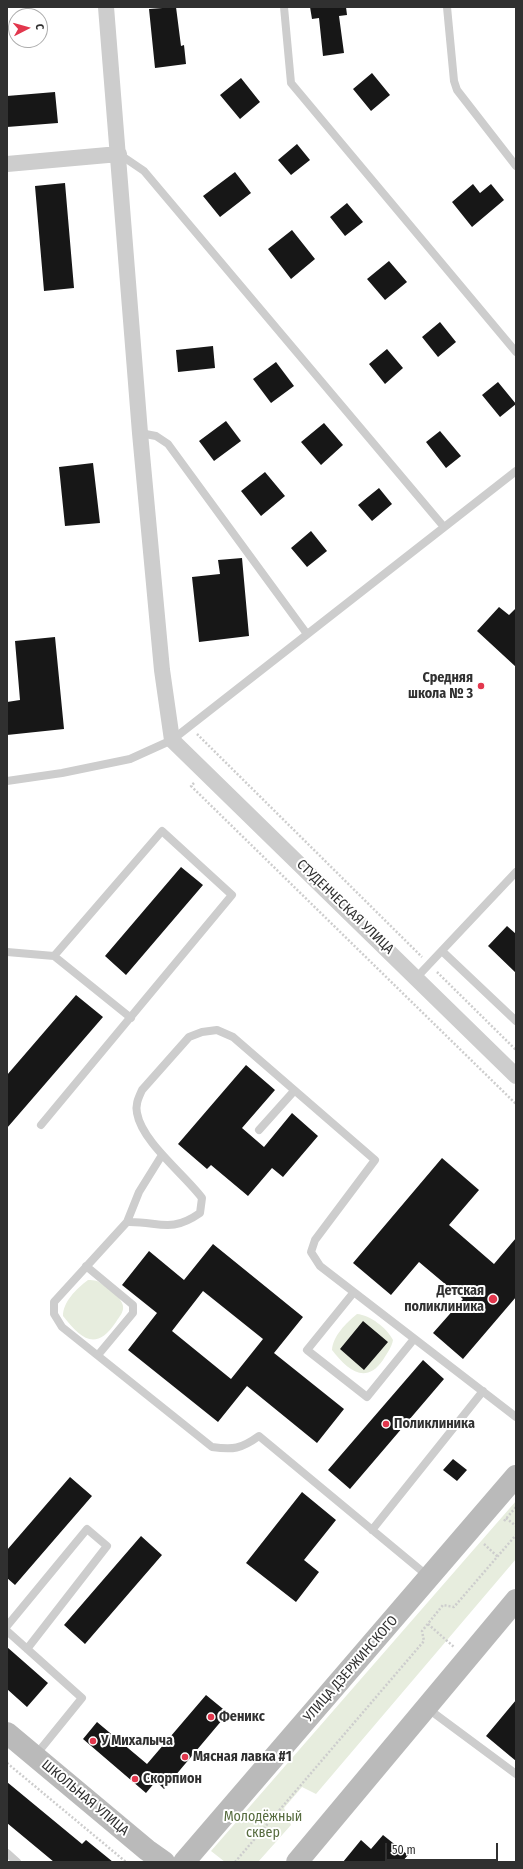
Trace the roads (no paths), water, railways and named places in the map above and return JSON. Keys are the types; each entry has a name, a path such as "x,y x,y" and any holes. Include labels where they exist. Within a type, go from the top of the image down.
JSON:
{"street":[{"path":"106,7 119,154 140,433 162,670 172,740"},
{"path":"7,164 119,154"},
{"name":"СТУДЕНЧЕСКАЯ УЛИЦА","path":"172,740 516,1076"},
{"name":"УЛИЦА ДЗЕРЖИНСКОГО","path":"184,1862 430,1578 516,1476"},
{"path":"297,1862 516,1600"},
{"name":"ШКОЛЬНАЯ УЛИЦА","path":"7,1733 148,1856 164,1862"}],"lane":[{"path":"284,7 291,83 516,352"},
{"path":"447,7 454,81 457,90 516,166"},
{"path":"119,154 144,171 444,527"},
{"path":"140,433 156,436 168,444 307,634"},
{"path":"7,781 62,774 130,759 172,740 516,471"},
{"path":"41,1125 232,895 162,831 54,956"},
{"path":"416,977 516,872"},
{"path":"442,951 515,1016"},
{"path":"7,952 54,956 131,1018"},
{"path":"127,1222 143,1221 157,1226 175,1226 200,1213 202,1198 194,1187 162,1155 140,1123 136,1112 137,1100 142,1090 189,1037 202,1032 217,1030 233,1037 375,1160 315,1240 311,1252 320,1266 516,1417"},
{"path":"259,1130 294,1091"},
{"path":"162,1155 139,1192 127,1222 54,1302 54,1314 62,1327 212,1447 231,1450 246,1446 259,1436 430,1578"},
{"path":"86,1266 133,1305 133,1313 98,1356"},
{"path":"354,1292 307,1350 366,1397 414,1339"},
{"path":"372,1530 483,1391"},
{"path":"7,1626 87,1529 107,1546 27,1649"},
{"path":"7,1631 82,1698 34,1756"},
{"path":"427,1708 516,1774"},
{"path":"7,1853 17,1862"}],"place":[{"name":"Средняя школа № 3","path":"481,686"},
{"name":"Детская поликлиника","path":"493,1299"},
{"name":"Поликлиника","path":"386,1424"},
{"name":"Феникс","path":"211,1717"},
{"name":"У Михалыча","path":"93,1741"},
{"name":"Мясная лавка #1","path":"185,1757"},
{"name":"Скорпион","path":"135,1779"}],"park label":[{"name":"Молодёжный сквер","path":"263,1826"}]}
